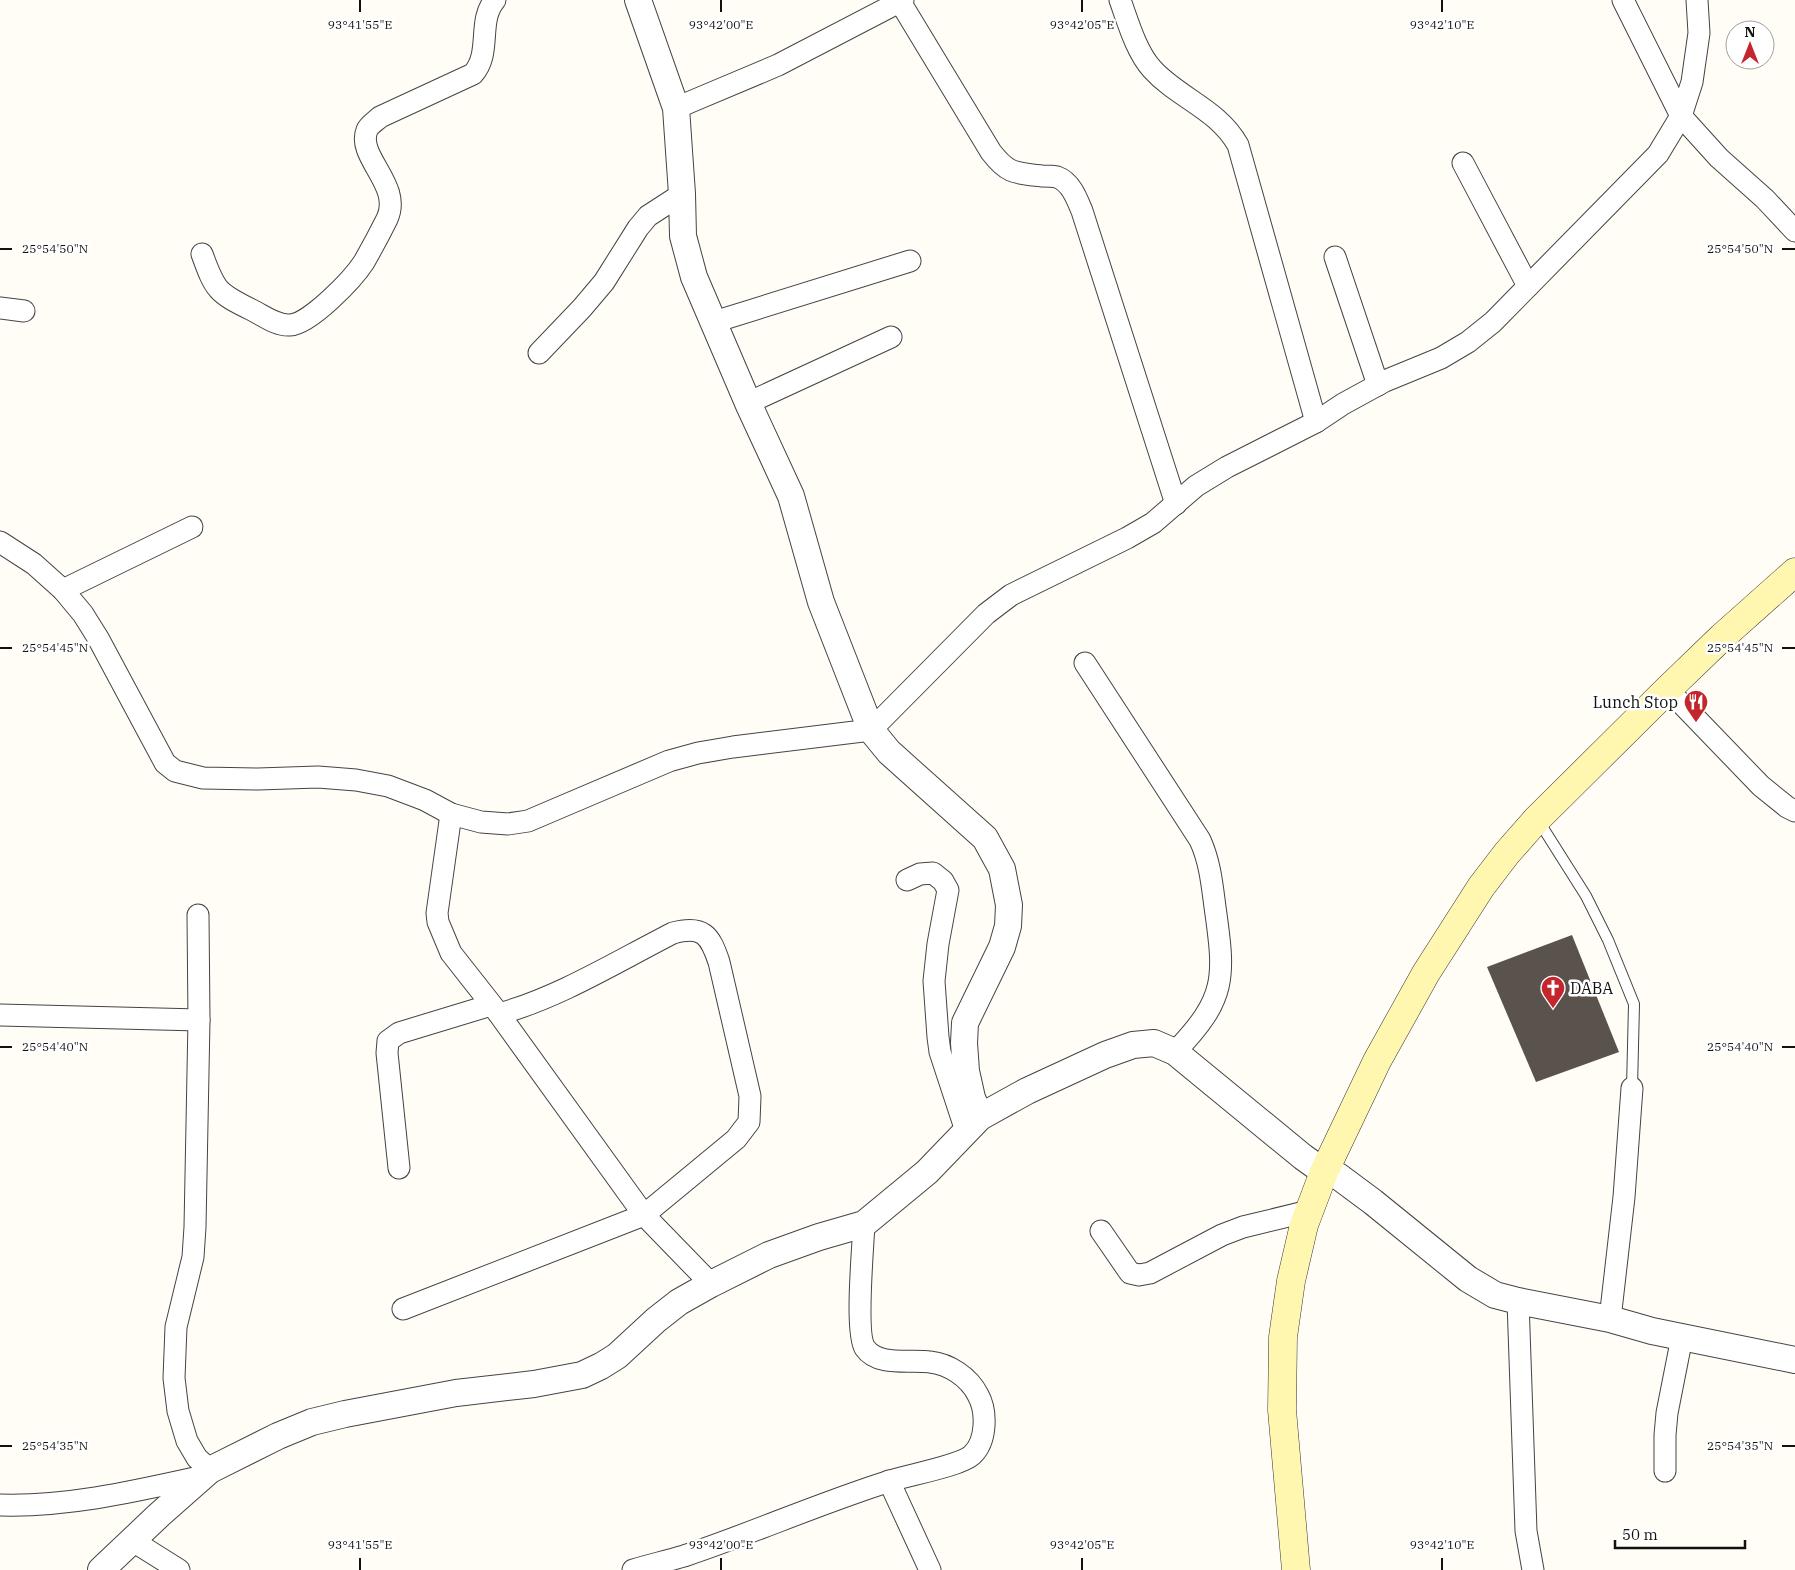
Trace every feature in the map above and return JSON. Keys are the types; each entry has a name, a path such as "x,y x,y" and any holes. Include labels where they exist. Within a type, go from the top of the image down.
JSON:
{"main road":[{"path":"1296,1570 1282,1410 1282,1347 1291,1281 1304,1225 1324,1172 1377,1061 1426,973 1481,887 1507,853 1537,819 1666,690 1795,572"}],"street":[{"path":"202,254 213,283 220,292 231,300 282,325 303,322 314,314 350,280 363,263 388,216 391,201 387,187 368,152 365,137 367,128 380,117 473,74 480,67 487,16 495,0"},
{"path":"638,0 676,108 683,236 687,256 694,277 748,403 790,496 821,602 871,730 889,752 984,838 1002,870 1009,905 1008,926 1002,947 965,1033 966,1070 972,1098 973,1124"},
{"path":"1120,0 1146,62 1162,78 1221,121 1238,145 1316,422"},
{"path":"1623,0 1681,116 1719,158 1765,199 1795,231"},
{"path":"0,542 34,564 63,590 83,614 98,638 165,763 175,771 202,778 318,777 356,780 388,786 425,800 450,814 482,822 508,824 528,821 670,762 698,754 733,747 871,730 986,614 1011,595 1153,523 1196,486 1227,467 1316,422 1343,404 1378,385 1441,358 1468,342 1493,322 1658,154 1681,116 1692,82 1699,33 1697,0"},
{"path":"676,108 778,65 901,1 1000,164 1014,173 1058,177 1074,193 1082,211 1176,504"},
{"path":"1463,163 1528,286"},
{"path":"539,353 604,282 638,228 648,216 682,194"},
{"path":"1335,257 1378,385"},
{"path":"714,322 910,261"},
{"path":"0,308 24,311"},
{"path":"748,403 891,337"},
{"path":"63,590 192,527"},
{"path":"1085,663 1180,808 1206,853 1222,953 1221,974 1217,994 1206,1017 1175,1052"},
{"path":"1666,690 1680,702 1761,786 1787,807 1795,811"},
{"path":"450,814 437,913 438,922 451,953 495,1010 644,1215 711,1284"},
{"path":"907,880 920,874 933,873 943,881 948,890 938,944 934,981 938,1037 940,1052 973,1124"},
{"path":"198,915 199,1020 196,1227 193,1257 176,1327 174,1378 178,1410 187,1441 207,1473"},
{"path":"399,1168 387,1053 388,1041 399,1033 495,1010 522,1008 553,995 673,933 684,930 696,930 707,935 719,962 750,1096 750,1122 736,1139 644,1215 403,1310"},
{"path":"0,1016 199,1020"},
{"path":"101,1570 159,1514 207,1473 278,1436 312,1422 456,1393 534,1384 582,1375 601,1366 616,1356 679,1302 711,1284 769,1255 819,1236 864,1224 927,1172 973,1124 1027,1091 1105,1055 1133,1045 1154,1043 1175,1052 1324,1172 1338,1176 1468,1279 1495,1294 1518,1301 1610,1319 1652,1331 1795,1360"},
{"path":"1610,1319 1624,1197 1632,1088"},
{"path":"1101,1231 1130,1273 1139,1275 1150,1273 1222,1235 1243,1227 1310,1211"},
{"path":"633,1570 683,1556 889,1481 961,1461 972,1455 979,1446 983,1432 983,1406 970,1383 945,1366 930,1362 890,1361 873,1355 865,1348 861,1335 860,1303 864,1224"},
{"path":"1518,1301 1526,1531 1533,1570"},
{"path":"1665,1471 1664,1435 1682,1337"},
{"path":"0,1504 64,1503 122,1494 207,1473"},
{"path":"889,1481 930,1570"},
{"path":"133,1541 179,1570"}],"lane":[{"path":"1537,819 1586,896 1608,940 1634,1004 1632,1088"}],"building":[{"name":"DABA","path":"1572,935 1619,1052 1536,1082 1487,967"}],"place":[{"name":"Lunch Stop","path":"1696,723"},
{"name":"DABA","path":"1553,1009"}]}
